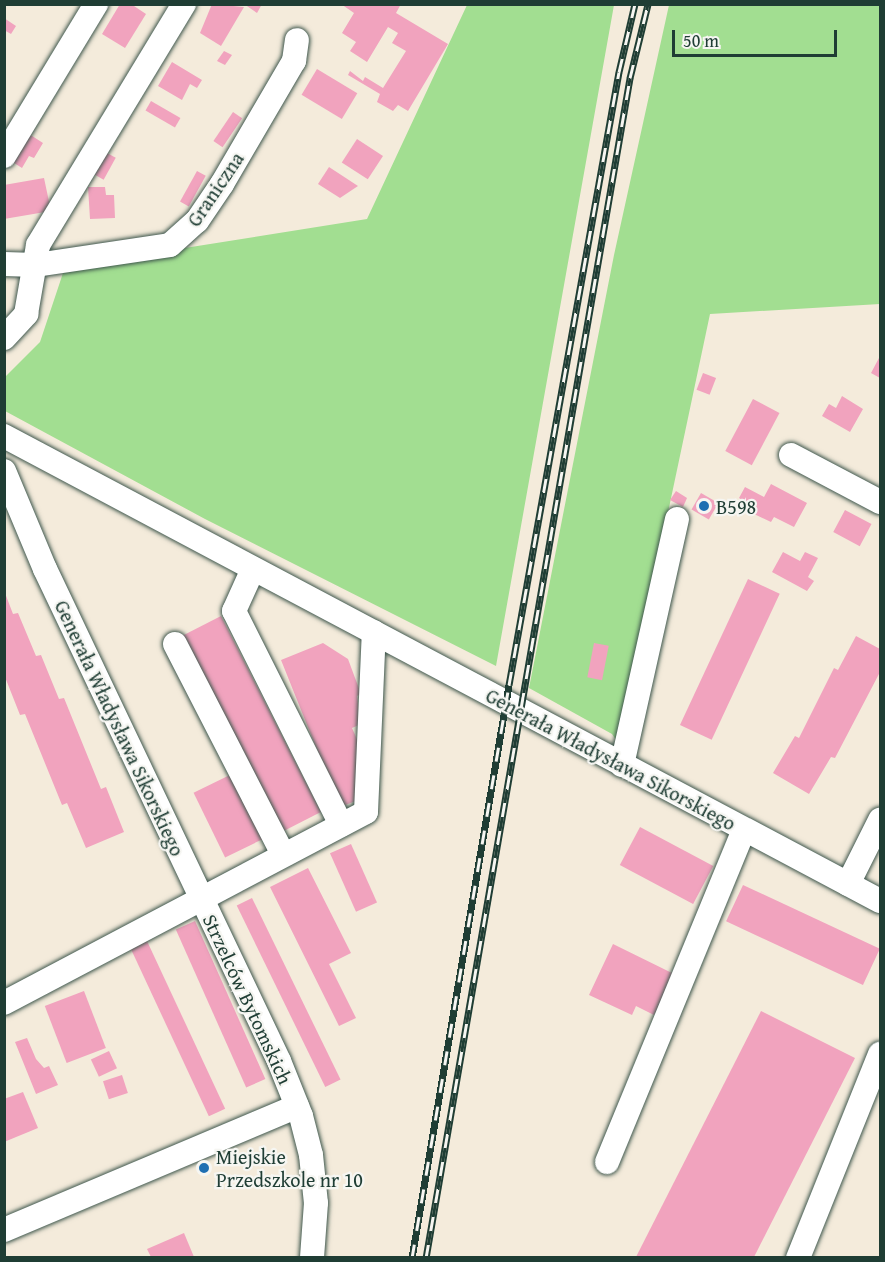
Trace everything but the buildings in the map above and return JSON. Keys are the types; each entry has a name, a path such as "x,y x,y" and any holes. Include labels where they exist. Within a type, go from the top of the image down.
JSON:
{"street":[{"path":"4,156 96,4"},
{"path":"4,338 26,314 38,245 184,4"},
{"name":"Graniczna","path":"4,264 36,264 170,245 184,234 222,183 294,61 297,40"},
{"name":"Generała Władysława Sikorskiego","path":"200,898 45,569 4,470 7,437 880,902"},
{"path":"791,455 880,502"},
{"path":"622,765 676,519"},
{"path":"253,569 234,611 341,825"},
{"path":"200,898 366,812 374,632"},
{"path":"175,644 283,854"},
{"path":"848,884 880,820"},
{"path":"607,1162 744,830"},
{"name":"Strzelców Bytomskich","path":"4,1003 200,898 297,1106 311,1155 316,1203 312,1257"},
{"path":"798,1257 880,1054"},
{"name":"Strzelców Bytomskich","path":"4,1230 297,1106"}],"green space":[{"path":"467,5 614,5 496,666 205,519 5,411 5,377 40,342 65,267 367,219"},
{"path":"669,5 880,5 880,304 710,314 619,744 612,734 529,688 614,255"}],"railway":[{"path":"412,1258 509,685 619,72 635,4"},
{"path":"426,1258 630,78 648,4"}],"place":[{"name":"B598","path":"704,506"},
{"name":"Miejskie Przedszkole nr 10","path":"204,1168"}]}
